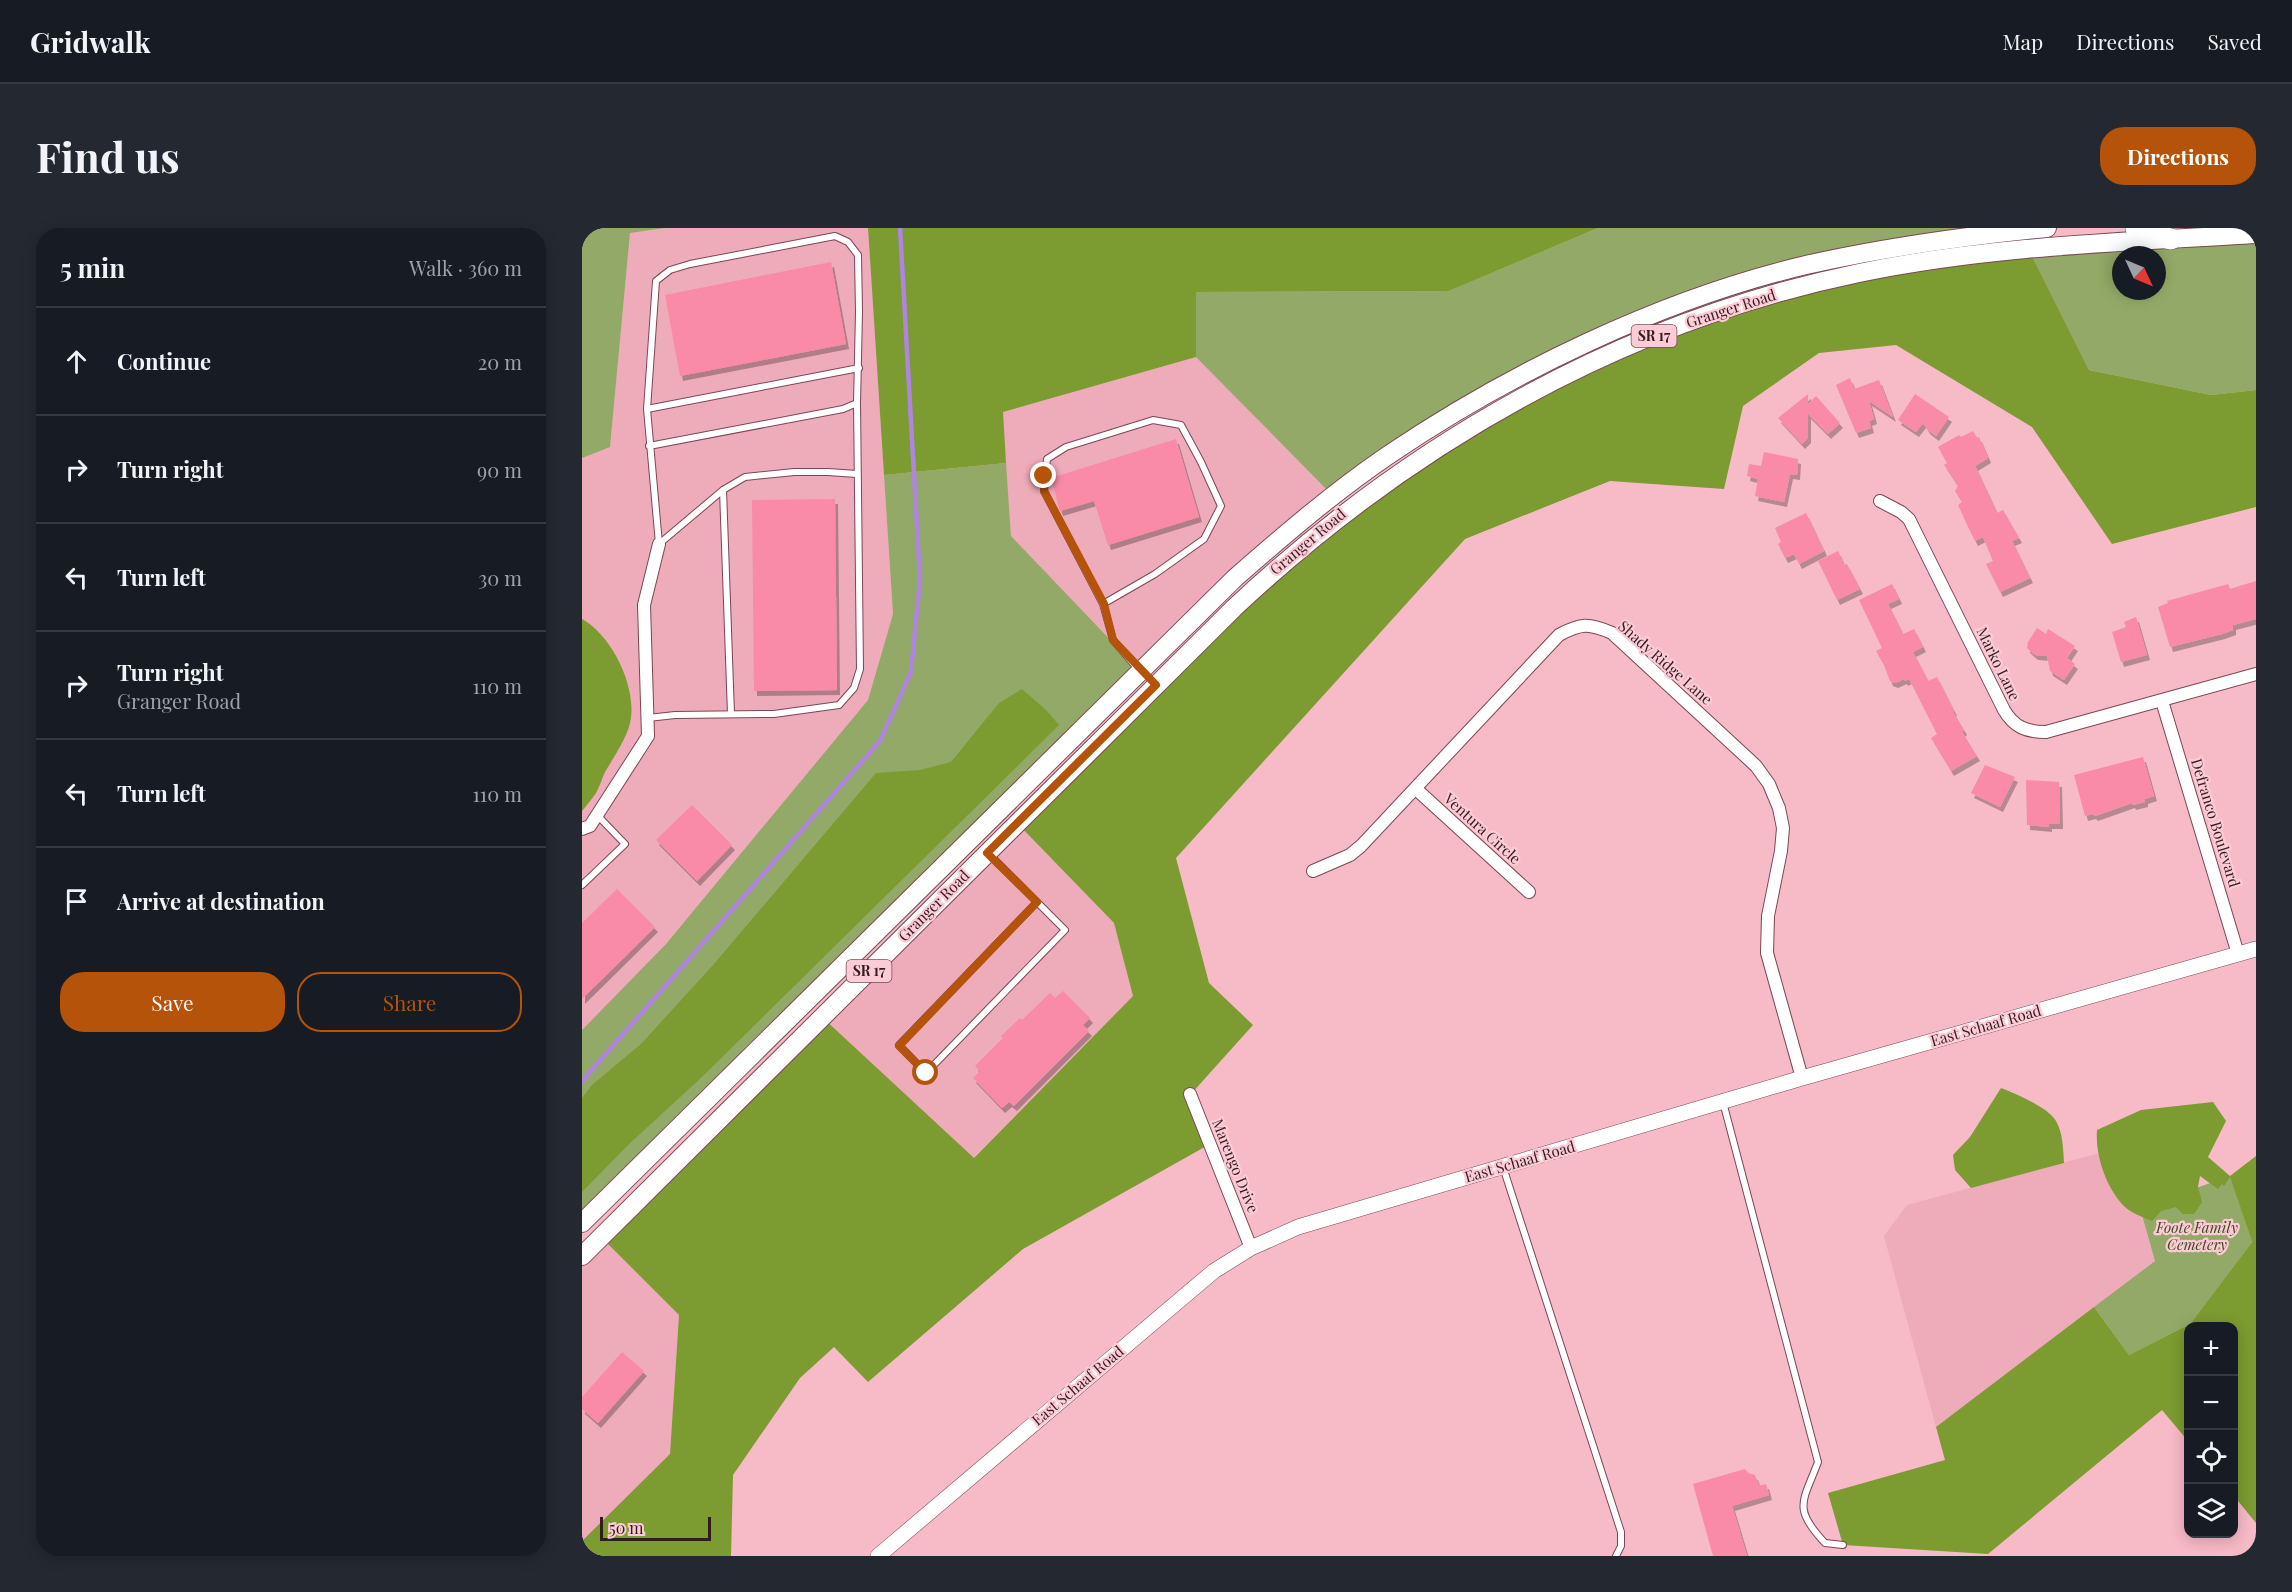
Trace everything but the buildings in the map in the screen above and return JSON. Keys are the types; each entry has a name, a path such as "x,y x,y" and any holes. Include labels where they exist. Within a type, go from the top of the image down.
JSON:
{"highway":[{"path":"2136,228 2171,239"}],"main road":[{"name":"Granger Road","path":"582,1223 1235,578 1332,496 1388,456 1504,384 1617,330 1691,301 1803,266 1916,243 2047,228"},
{"name":"Granger Road","path":"582,1256 1270,574 1347,510 1395,475 1496,411 1602,358 1701,318 1806,285 1859,273 1964,255 2256,234"},
{"path":"1141,672 1156,685"}],"street":[{"name":"Marko Lane","path":"1880,501 1909,519 2010,721 2031,732 2046,732 2256,674"},
{"path":"582,830 590,826 648,736 644,605 659,544"},
{"name":"Shady Ridge Lane","path":"1313,871 1350,855 1416,789 1558,635 1585,624 1612,633 1756,766 1769,784 1779,808 1783,828 1781,851 1768,916 1767,954 1802,1078"},
{"name":"Defranco Boulevard","path":"2162,701 2238,954"},
{"name":"Ventura Circle","path":"1416,789 1529,892"},
{"name":"East Schaaf Road","path":"878,1556 1214,1271 1251,1248 1298,1227 1802,1078 2256,949"},
{"name":"Marengo Drive","path":"1191,1094 1251,1248"}],"lane":[{"path":"648,718 675,715 774,714 839,705 854,688 860,669 857,474 858,255 848,242 835,236 738,254 670,270 656,281 647,409 659,544"},
{"path":"647,409 859,368"},
{"path":"650,446 843,409 857,403"},
{"path":"1104,604 1155,574 1204,539 1221,506 1202,462 1181,425 1153,420 1066,447 1047,459 1044,491 1104,604 1113,640 1141,672"},
{"path":"659,544 723,490 745,477 828,471 857,474"},
{"path":"723,490 731,714"},
{"path":"582,885 625,844 597,815"},
{"path":"987,853 1037,902 1065,930 926,1073 899,1046 1037,902"},
{"path":"1723,1102 1818,1462 1803,1497 1804,1512 1810,1526 1825,1543 1843,1545"},
{"path":"1503,1167 1620,1532 1621,1546 1616,1556"}],"shaded area":[{"path":"665,228 868,228 893,614 868,700 666,944 582,1030 582,458 610,446 630,233"},
{"path":"1196,357 1333,496 1141,672 1011,536 1002,412"},
{"path":"1017,823 1114,923 1133,996 973,1158 822,1017"},
{"path":"2122,1147 2155,1261 1936,1427 1884,1236 1907,1205"},
{"path":"601,1237 679,1315 670,1454 582,1541 582,1256"}],"green space":[{"path":"582,228 665,228 630,233 610,447 582,458"},
{"path":"868,228 1598,228 1449,291 1196,292 1196,357 1003,412 1006,463 884,475"},
{"path":"1598,228 2047,228 1803,266 1563,354 1333,496 1196,357 1196,292 1449,291"},
{"path":"2256,234 2256,390 2211,395 2089,370 2029,250"},
{"path":"2029,250 2089,370 2211,395 2256,390 2256,507 2112,544 2032,427 1896,345 1819,353 1743,406 1724,489 1610,481 1465,539 1176,858 1209,983 1253,1025 1191,1094 1210,1144 1023,1249 868,1382 834,1347 800,1378 733,1475 731,1556 582,1556 582,1541 670,1454 679,1315 601,1237 822,1017 974,1158 1133,996 1114,923 1017,823 1234,608 1496,411 1760,299"},
{"path":"1006,463 1011,536 1141,672 582,1223 582,1030 666,944 868,700 893,614 884,475"},
{"path":"582,619 604,638 621,666 631,698 631,713 629,727 622,744 605,772 596,793 582,811"},
{"path":"1022,689 1059,725 582,1192 582,1098 592,1085 641,1044 714,964 876,773 920,770 951,762 999,703"},
{"path":"2001,1088 2031,1102 2052,1116 2060,1131 2064,1163 1971,1188 1955,1170 1953,1155 1970,1137"},
{"path":"2213,1102 2226,1121 2208,1157 2230,1176 2256,1156 2256,1523 2238,1501 2238,1322 2192,1322 2252,1242 2230,1177 2224,1186 2222,1184 2218,1189 2200,1176 2198,1187 2202,1202 2194,1214 2183,1214 2176,1207 2161,1211 2152,1221 2126,1208 2117,1198 2111,1189 2100,1160 2097,1130 2141,1110"},
{"name":"Foote Family Cemetery","path":"2230,1176 2252,1242 2192,1322 2184,1322 2184,1327 2129,1355 2094,1307 2155,1261 2140,1208"},
{"path":"2094,1307 2129,1355 2184,1327 2184,1436 2162,1410 1988,1554 1843,1545 1828,1493 1945,1460 1936,1427"}],"waterway":[{"path":"582,1081 880,741 911,672 920,580 900,228"}],"route":[{"path":"926,1073 899,1046 1037,902 987,853 1156,685 1141,672 1113,640 1104,604 1070,544 1044,491 1044,476"}]}
